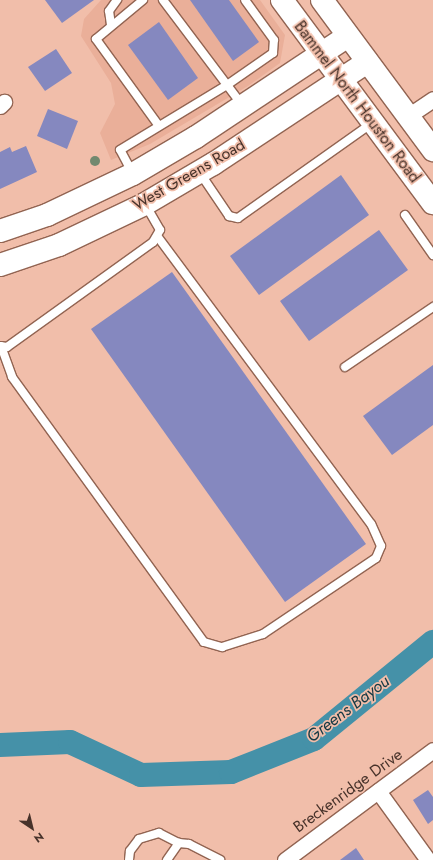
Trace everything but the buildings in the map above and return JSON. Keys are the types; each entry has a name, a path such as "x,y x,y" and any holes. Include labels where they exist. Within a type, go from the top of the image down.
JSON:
{"main road":[{"name":"Bammel North Houston Road","path":"282,0 433,203"},
{"name":"Bammel North Houston Road","path":"322,0 433,150"},
{"name":"West Greens Road","path":"0,231 47,215 133,174 243,106 348,36"},
{"name":"West Greens Road","path":"0,265 59,245 145,204 200,172 341,81 367,62"},
{"path":"133,174 145,204"}],"street":[{"path":"408,116 433,99"},
{"name":"Breckenridge Drive","path":"285,860 433,750"},
{"path":"378,791 428,860"}],"lane":[{"path":"111,25 109,11 117,0"},
{"path":"143,0 96,39 159,126"},
{"path":"163,0 243,106"},
{"path":"133,174 120,150 227,85 268,58 274,47 274,40 245,0"},
{"path":"200,172 229,216 238,218 372,123"},
{"path":"145,204 160,230 158,237 7,347 0,346 12,377 204,642 222,647 263,634 376,558 381,546 371,524 158,237"},
{"path":"405,215 433,255"},
{"path":"344,368 433,307"},
{"path":"128,860 130,850 139,840 159,833 179,843 189,844 220,860"},
{"path":"167,860 179,843"}],"shaded area":[{"path":"101,0 260,0 285,35 280,63 248,86 150,144 111,160 100,133 115,104 111,83 81,36 84,19"}],"waterway":[{"name":"Greens Bayou","path":"0,745 70,742 141,775 231,772 314,739 433,642"}]}
